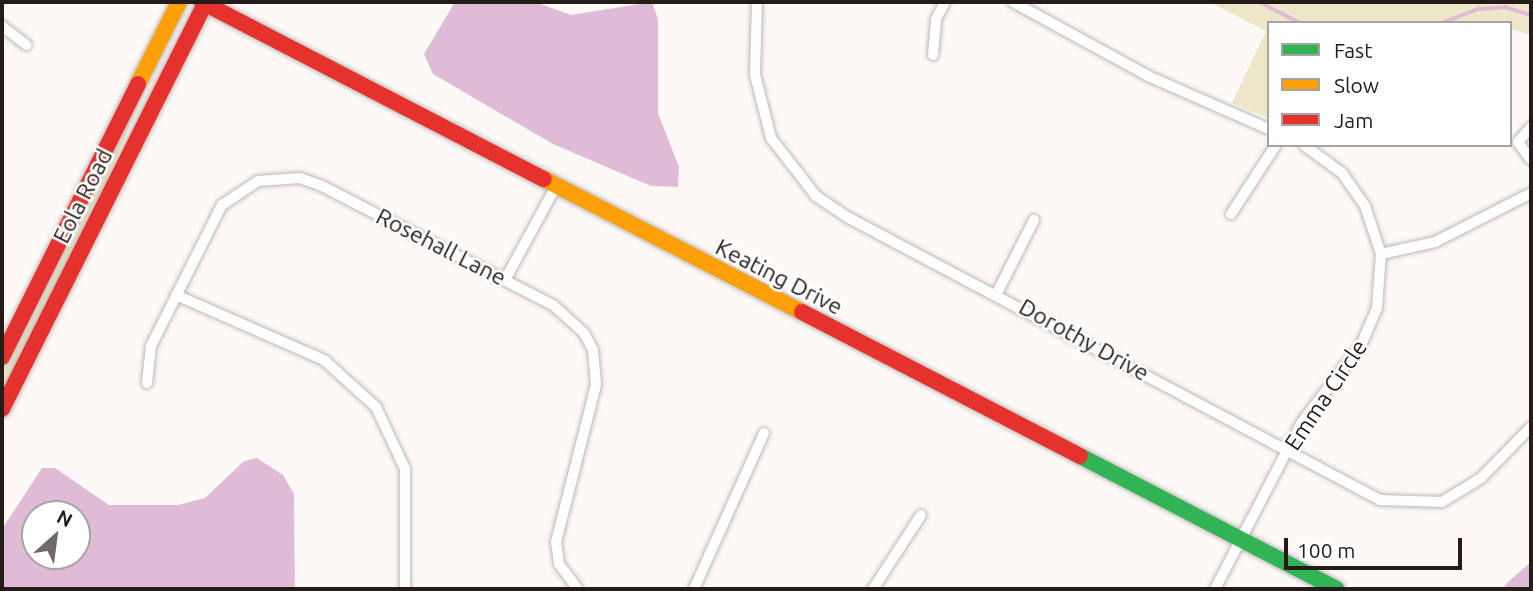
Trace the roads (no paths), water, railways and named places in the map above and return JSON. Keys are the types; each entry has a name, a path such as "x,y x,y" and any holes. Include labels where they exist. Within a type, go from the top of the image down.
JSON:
{"street":[{"name":"Eola Road","path":"2,357 179,2"},
{"name":"Eola Road","path":"2,409 204,2"},
{"name":"Keating Drive","path":"204,2 1337,589"},
{"name":"Dorothy Drive","path":"757,2 758,97 791,170 840,213 998,293 1287,453 1380,500 1417,505 1442,502 1470,487 1531,427"},
{"path":"933,55 936,19 945,2"},
{"path":"1013,2 1148,76 1267,128"},
{"path":"2,26 26,45"},
{"path":"1531,127 1518,142 1531,160"},
{"path":"1231,214 1275,147"},
{"name":"Emma Circle","path":"1215,589 1287,453 1370,327 1381,254 1359,195 1330,162 1307,147"},
{"name":"Rosehall Lane","path":"147,383 151,346 222,205 258,181 277,178 322,186 505,280 571,318 593,350 596,385 556,542 559,564 578,589"},
{"path":"505,280 556,186"},
{"path":"1381,254 1435,242 1531,193"},
{"path":"998,293 1034,220"},
{"path":"176,295 324,360 376,407 405,469 405,589"},
{"path":"694,589 764,433"},
{"path":"873,589 921,515"}],"waterway":[{"path":"1260,2 1296,21"},
{"path":"1447,21 1479,9 1505,7 1531,15"}]}
